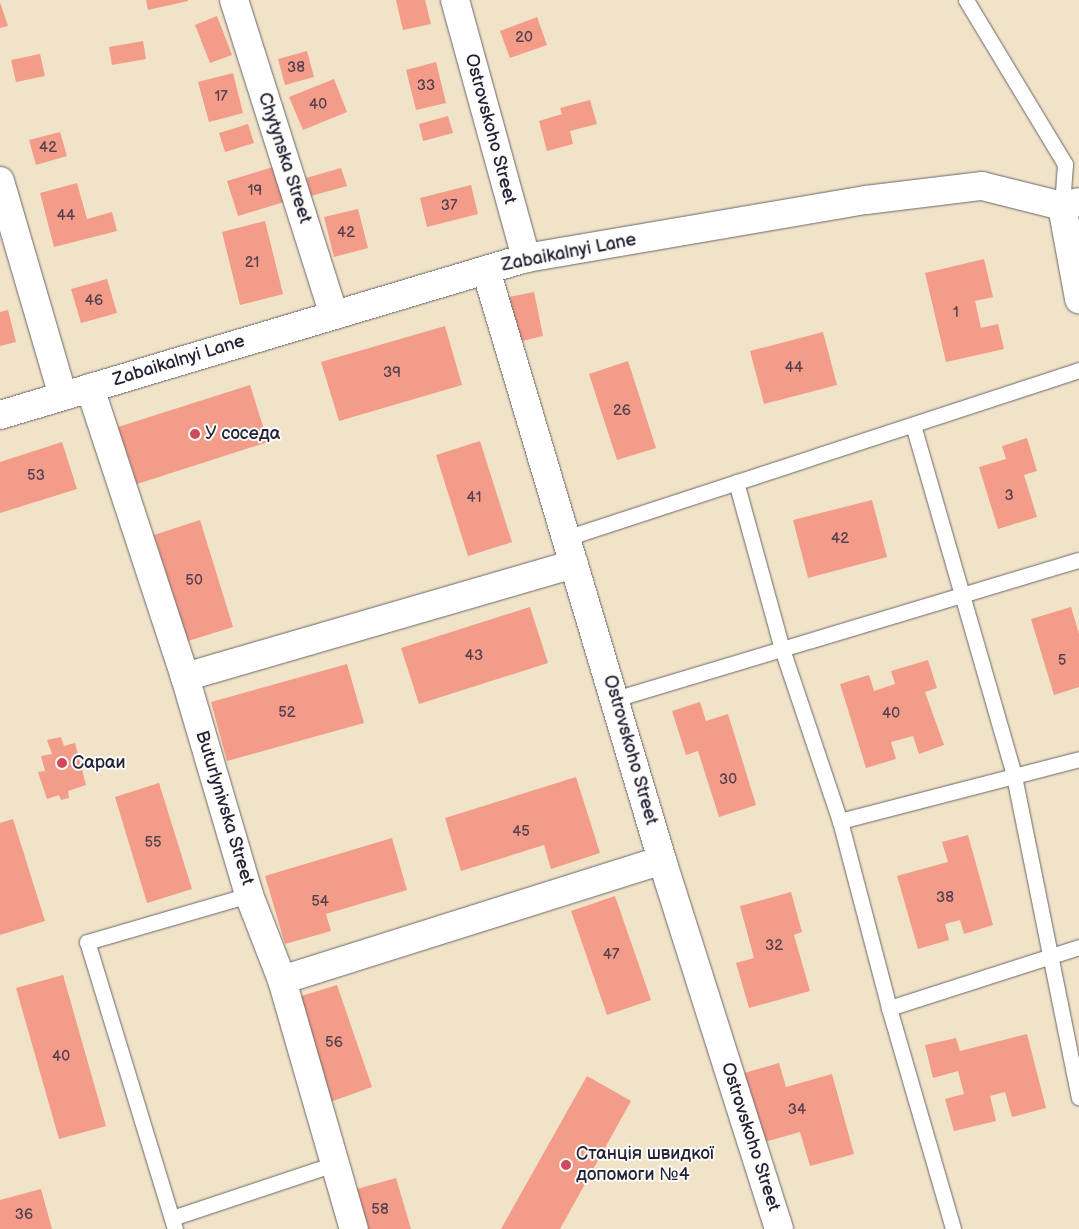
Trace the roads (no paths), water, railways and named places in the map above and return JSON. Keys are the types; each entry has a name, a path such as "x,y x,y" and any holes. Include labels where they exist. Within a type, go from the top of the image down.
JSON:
{"street":[{"name":"Chytynska Street","path":"234,0 334,315"},
{"name":"Ostrovskoho Street","path":"455,0 526,258"},
{"path":"0,181 63,396"},
{"name":"Zabaikalnyi Lane","path":"0,415 526,258 866,200 982,186 1071,204"},
{"path":"1071,204 1079,299"},
{"name":"Ostrovskoho Street","path":"486,270 662,860 779,1229"},
{"name":"Buturlynivska Street","path":"90,388 185,677 249,895 282,980 337,1164 354,1229"},
{"path":"185,677 574,564"},
{"path":"282,980 662,860"}],"lane":[{"path":"966,0 1065,164 1071,204"},
{"path":"566,538 1079,370"},
{"path":"913,425 964,595 1014,776 1048,956 1079,1096"},
{"path":"736,482 782,648 840,820 889,1008 953,1229"},
{"path":"615,699 1079,560"},
{"path":"840,820 1079,759"},
{"path":"249,895 87,942 174,1223 337,1164"},
{"path":"889,1008 1048,956 1079,948"}],"place":[{"name":"У соседа","path":"195,434"},
{"name":"Сараи","path":"62,763"},
{"name":"Станція швидкої допомоги №4","path":"566,1165"}]}
